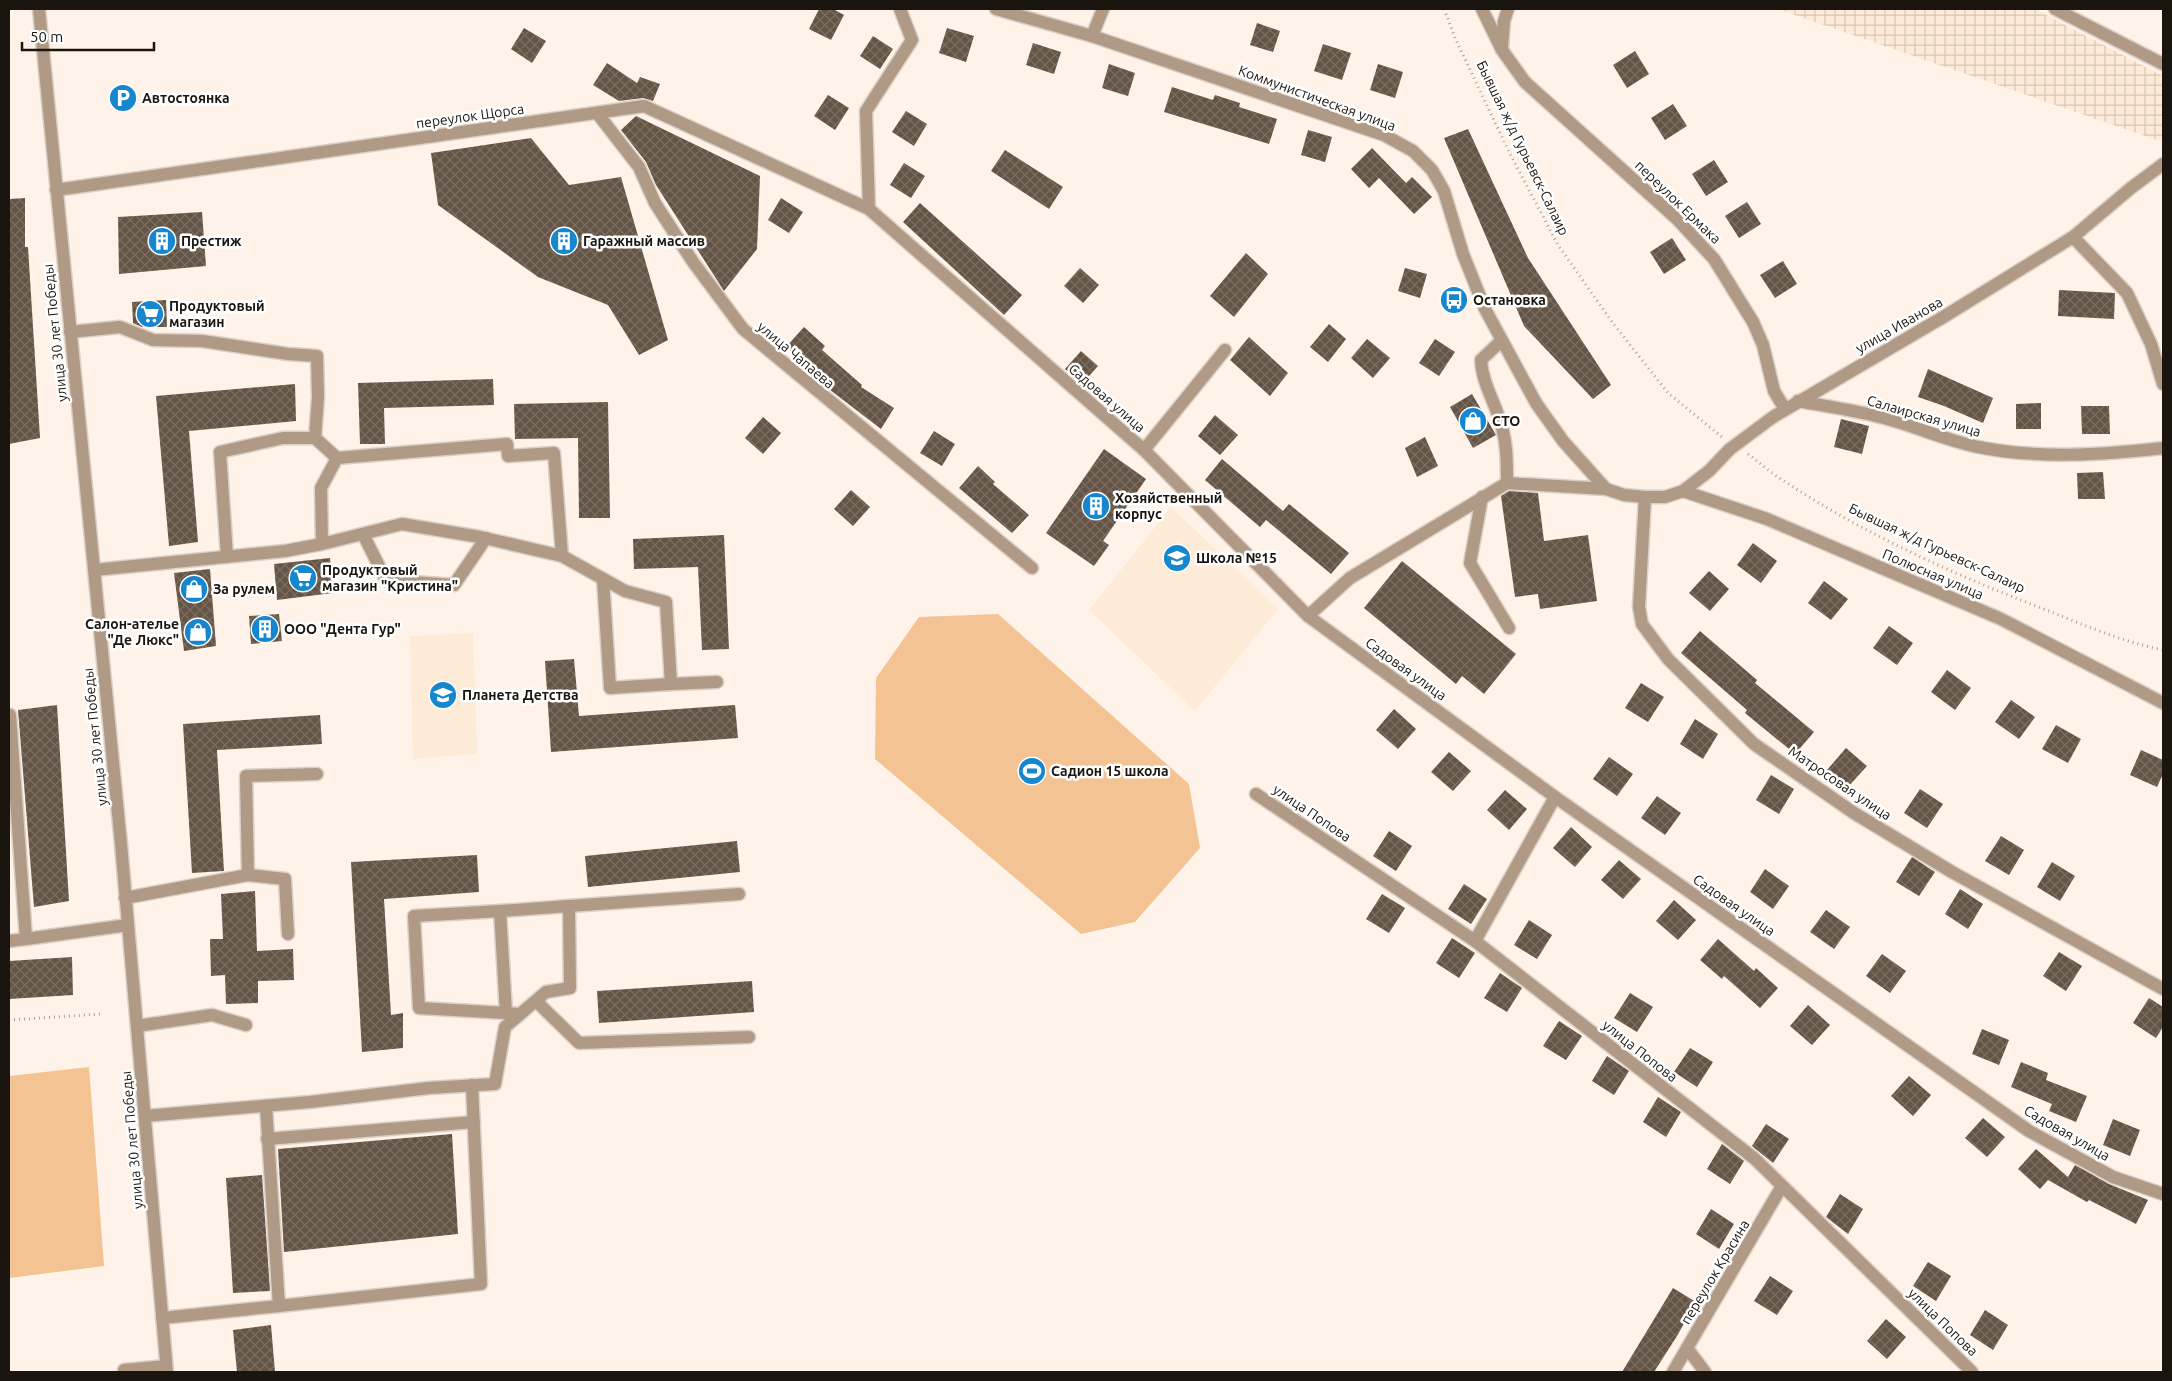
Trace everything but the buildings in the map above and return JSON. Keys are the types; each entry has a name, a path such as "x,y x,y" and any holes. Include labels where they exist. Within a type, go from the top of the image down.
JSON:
{"street":[{"name":"улица 30 лет Победы","path":"39,9 126,898 167,1369"},
{"path":"868,209 866,111 912,40 900,9"},
{"name":"Коммунистическая улица","path":"996,9 1092,36 1384,135 1413,152 1432,170 1444,190 1473,284 1501,341 1536,402 1563,442 1606,489"},
{"path":"1092,36 1103,9"},
{"name":"переулок Ермака","path":"1482,9 1502,50 1525,82 1677,219 1714,259 1753,322 1763,345 1774,391 1784,409"},
{"path":"1502,50 1504,21 1508,9"},
{"path":"2055,9 2163,64"},
{"name":"переулок Щорса","path":"56,190 644,106 868,209"},
{"name":"улица Чапаева","path":"598,113 639,167 655,203 693,262 743,330 1032,568"},
{"name":"улица Иванова","path":"1646,497 1665,497 1683,491 1735,445 1784,409 1945,316 2073,237 2131,188 2163,164"},
{"name":"Садовая улица","path":"868,209 1144,450 1308,616 1555,797 2029,1131 2113,1177 2163,1194"},
{"path":"2073,237 2127,293 2152,344 2163,384"},
{"path":"70,332 120,327 153,340 202,341 288,354 317,356 318,397 315,438"},
{"path":"1501,341 1482,360 1482,375 1502,424 1507,454 1507,482"},
{"path":"1144,450 1225,350"},
{"name":"Салаирская улица","path":"1798,401 1880,417 1945,439 2014,452 2054,455 2120,453 2163,448"},
{"path":"227,557 220,452 283,438 315,438 337,458 507,444 508,456 554,453 562,556"},
{"path":"322,544 321,488 337,458"},
{"path":"1308,616 1350,578 1507,482 1606,489 1624,495 1646,497"},
{"name":"Полюсная улица","path":"1683,491 1767,519 2002,619 2163,703"},
{"path":"1482,497 1470,563 1509,628"},
{"name":"Матросовая улица","path":"1646,497 1639,607 1642,624 1668,660 1754,744 1854,813 2163,990"},
{"path":"94,570 285,551 402,524 486,538 562,556 625,591 666,602 671,684"},
{"path":"364,534 386,580 454,584 486,538"},
{"path":"603,579 610,688 717,682"},
{"path":"10,715 26,939"},
{"path":"248,875 246,776 317,774"},
{"name":"улица Попова","path":"1256,794 1475,941 1755,1160 1972,1372"},
{"path":"1475,941 1555,797"},
{"path":"126,898 248,875 285,878 288,934"},
{"path":"520,1014 419,1008 414,916 739,894"},
{"path":"145,1116 266,1106 429,1088 495,1084 505,1027 546,992 570,988 569,906"},
{"path":"500,910 506,1014"},
{"path":"9,941 128,925"},
{"path":"536,1001 579,1044 749,1037"},
{"path":"137,1026 212,1015 246,1025"},
{"path":"162,1318 481,1284 472,1085"},
{"path":"266,1106 278,1306"},
{"path":"267,1140 474,1122"},
{"name":"переулок Красина","path":"1673,1372 1782,1186"},
{"path":"1687,1348 1705,1372"},
{"path":"124,1370 167,1369"}],"path":[{"name":"Бывшая ж/д Гурьевск-Салаир","path":"1444,9 1456,40 1558,245 1578,276 1668,394 1712,430 1782,480 1858,526 2037,607 2104,632 2163,650"},
{"path":"9,1020 101,1014"}],"shaded area":[{"path":"1777,9 2035,9 2163,76 2163,135 2160,141"},
{"name":"Школа №15","path":"1171,507 1278,609 1195,711 1089,610"},
{"name":"Садион 15 школа","path":"998,614 1189,784 1200,848 1135,922 1081,934 875,759 876,678 919,617"},
{"name":"Планета Детства","path":"473,633 477,754 413,759 410,636"},
{"path":"89,1067 104,1266 9,1278 9,1076"}],"place":[{"name":"Автостоянка","path":"123,98"},
{"name":"Престиж","path":"162,241"},
{"name":"Гаражный массив","path":"564,241"},
{"name":"Остановка","path":"1454,300"},
{"name":"Продуктовый магазин","path":"150,314"},
{"name":"СТО","path":"1473,421"},
{"name":"Хозяйственный корпус","path":"1096,506"},
{"name":"Школа №15","path":"1177,558"},
{"name":"Продуктовый магазин \"Кристина\"","path":"303,578"},
{"name":"За рулем","path":"194,589"},
{"name":"ООО \"Дента Гур\"","path":"265,629"},
{"name":"Салон-ателье \"Де Люкс\"","path":"198,632"},
{"name":"Планета Детства","path":"443,695"},
{"name":"Садион 15 школа","path":"1032,771"}]}
